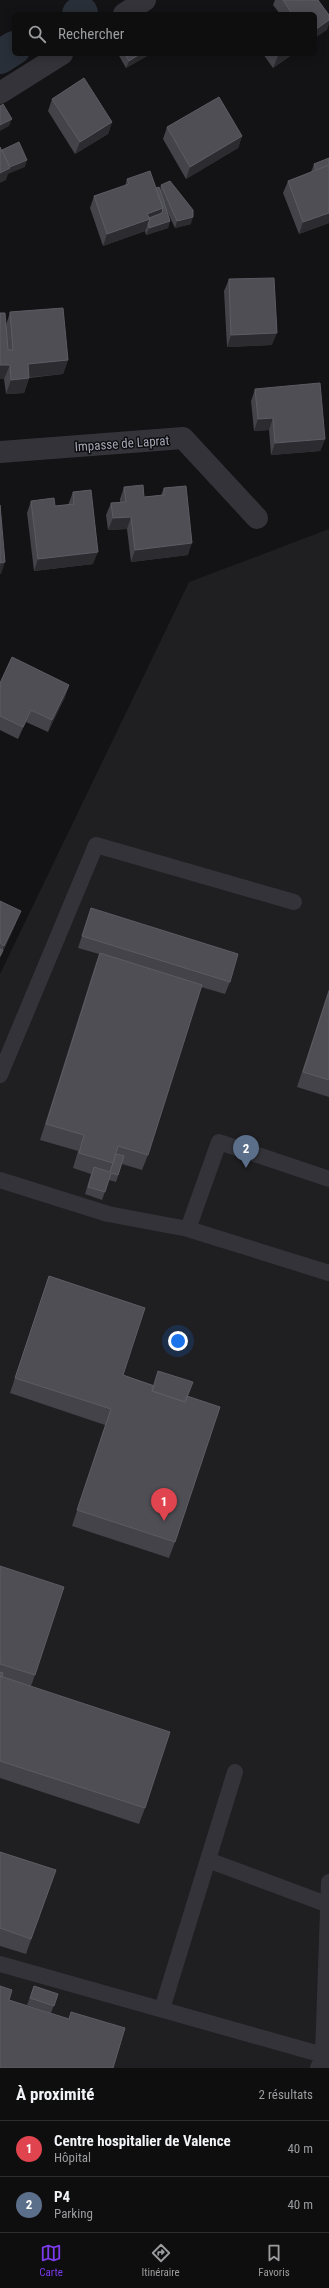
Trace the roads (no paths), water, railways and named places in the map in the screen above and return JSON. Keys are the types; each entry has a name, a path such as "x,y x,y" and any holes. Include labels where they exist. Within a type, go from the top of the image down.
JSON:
{"street":[{"path":"127,12 145,0"},
{"path":"0,93 59,56"},
{"name":"Impasse de Laprat","path":"0,452 183,438 257,518"}],"lane":[{"path":"0,1075 96,844 294,902"},
{"path":"188,1229 218,1142 329,1179"},
{"path":"0,1180 108,1214 188,1229 329,1273"},
{"path":"162,2009 235,1772"},
{"path":"208,1860 328,1905"},
{"path":"0,1964 162,2009 323,2061 329,1882"}],"waterway":[{"path":"0,57 12,49"}],"place":[{"name":"P4","path":"246,1168"},
{"name":"Centre hospitalier de Valence","path":"164,1521"}]}
